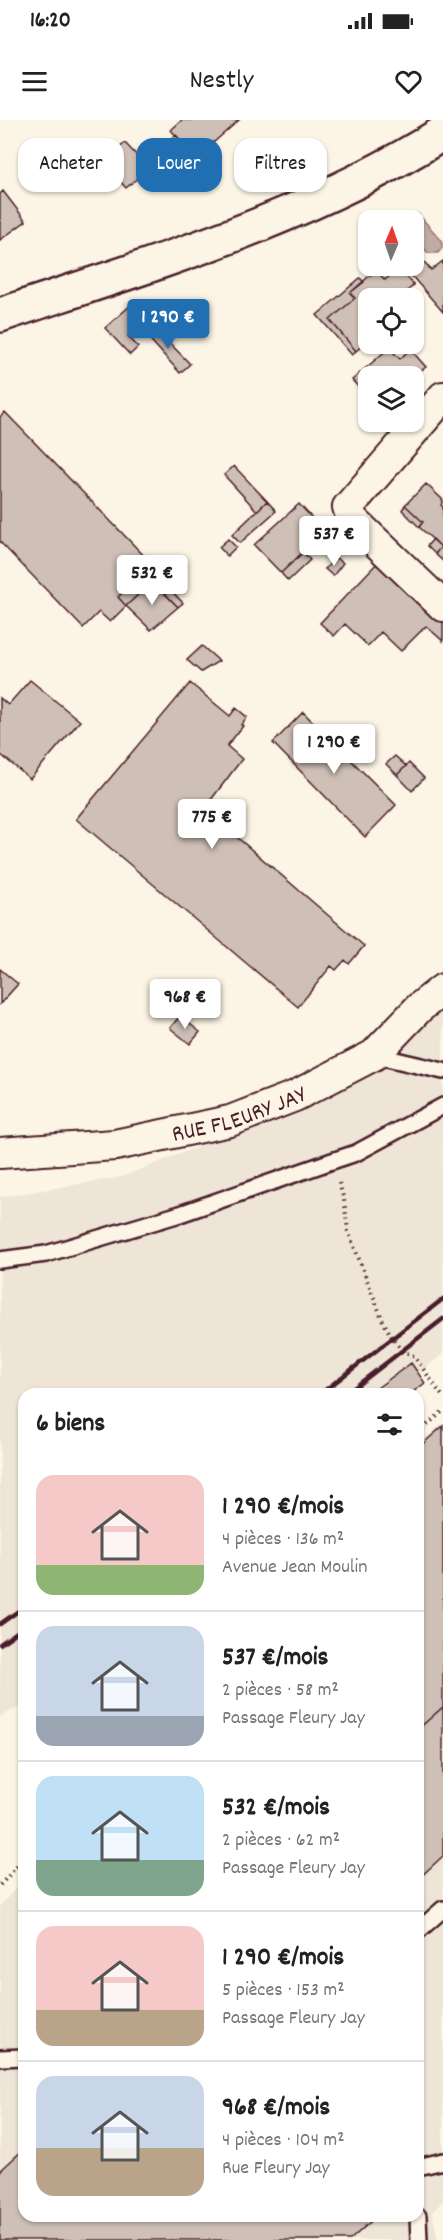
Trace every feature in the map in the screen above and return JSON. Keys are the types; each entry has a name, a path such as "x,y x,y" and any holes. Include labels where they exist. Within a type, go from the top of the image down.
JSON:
{"main road":[{"path":"0,315 168,259 289,212 406,156 443,133"}],"street":[{"path":"443,397 348,507 352,519 443,606"},
{"name":"RUE FLEURY JAY","path":"0,1152 116,1145 230,1121 295,1096 374,1055 419,1008 443,989"}],"lane":[{"path":"374,1055 443,1071"},
{"path":"0,1260 46,1254 180,1214 356,1153 443,1106"},
{"path":"424,1926 443,1909"},
{"path":"0,2058 18,2057"},
{"path":"424,2166 443,2161"},
{"path":"418,2222 419,2240"}],"path":[{"path":"332,1161 344,1200 348,1231 383,1321 398,1345 403,1351 414,1356 443,1397"},
{"path":"424,1428 443,1411"},
{"path":"0,1885 18,1866"}],"shaded area":[{"path":"424,221 442,241 442,248 438,253 428,253 424,248"},
{"path":"443,1006 443,1354 399,1388 18,1388 18,1708 0,1717 0,1197 122,1177 351,1085"},
{"path":"443,1423 443,2201 432,2212 438,2240 0,2240 0,1906 18,1886 18,2222 424,2222 424,1440"}],"building":[{"path":"182,120 239,120 219,138 178,138 171,130"},
{"path":"125,143 136,155 136,179 126,188 124,186"},
{"path":"3,191 26,221 0,240 0,194"},
{"path":"443,261 443,312 412,276 424,276 424,262 431,270"},
{"path":"369,276 381,276 385,280 390,276 406,276 414,285 410,288 358,288 358,349 356,351 330,320 355,298 350,293"},
{"path":"360,278 364,282 350,293 355,298 330,320 356,351 352,355 317,315"},
{"path":"132,304 145,318 128,336 138,347 130,355 105,328"},
{"path":"153,326 190,364 180,373 145,334"},
{"path":"382,354 395,354 400,359 405,354 414,354 426,367 424,368 424,366 368,366"},
{"path":"358,375 358,387 352,380"},
{"path":"5,412 152,564 118,597 126,606 110,622 99,612 83,628 0,542 0,417"},
{"path":"234,466 267,501 257,511 224,475"},
{"path":"426,484 443,500 441,505 443,507 443,561 435,554 441,547 419,527 423,522 405,505"},
{"path":"267,501 276,511 240,543 232,535"},
{"path":"299,504 325,532 281,573 254,545"},
{"path":"405,505 423,522 419,527 402,510"},
{"path":"228,539 236,547 227,556 219,547"},
{"path":"433,539 441,547 435,554 427,546"},
{"path":"303,552 310,560 288,581 281,573"},
{"path":"336,558 343,563 333,576 325,569"},
{"path":"380,560 443,619 443,641 426,626 401,651 381,632 368,646 345,624 334,636 320,623"},
{"path":"152,564 161,573 126,606 118,597"},
{"path":"161,580 183,603 178,607 156,585"},
{"path":"153,581 178,607 151,630 126,606"},
{"path":"202,646 219,661 201,672 187,660"},
{"path":"30,680 80,721 30,779 0,754 0,698 8,705"},
{"path":"190,683 230,716 236,708 247,717 241,725 243,726 227,746 242,759 204,809 364,946 349,964 345,960 336,970 331,966 298,1007 76,819"},
{"path":"303,712 396,805 365,837 273,743"},
{"path":"395,756 406,766 397,775 386,764"},
{"path":"409,763 424,778 412,791 397,775"},
{"path":"0,969 18,984 0,1004"},
{"path":"180,1016 200,1032 190,1044 170,1028"},
{"path":"411,1363 425,1383 418,1388 377,1388"},
{"path":"443,1426 443,1707 424,1724 424,1443"},
{"path":"443,1707 443,1856 424,1873 424,1724"},
{"path":"18,2154 18,2222 370,2222 350,2240 0,2240 0,2171"}],"railway":[{"path":"328,1388 443,1299"},
{"path":"354,1388 443,1319"},
{"path":"0,1624 18,1611"},
{"path":"0,1644 18,1631"}]}
